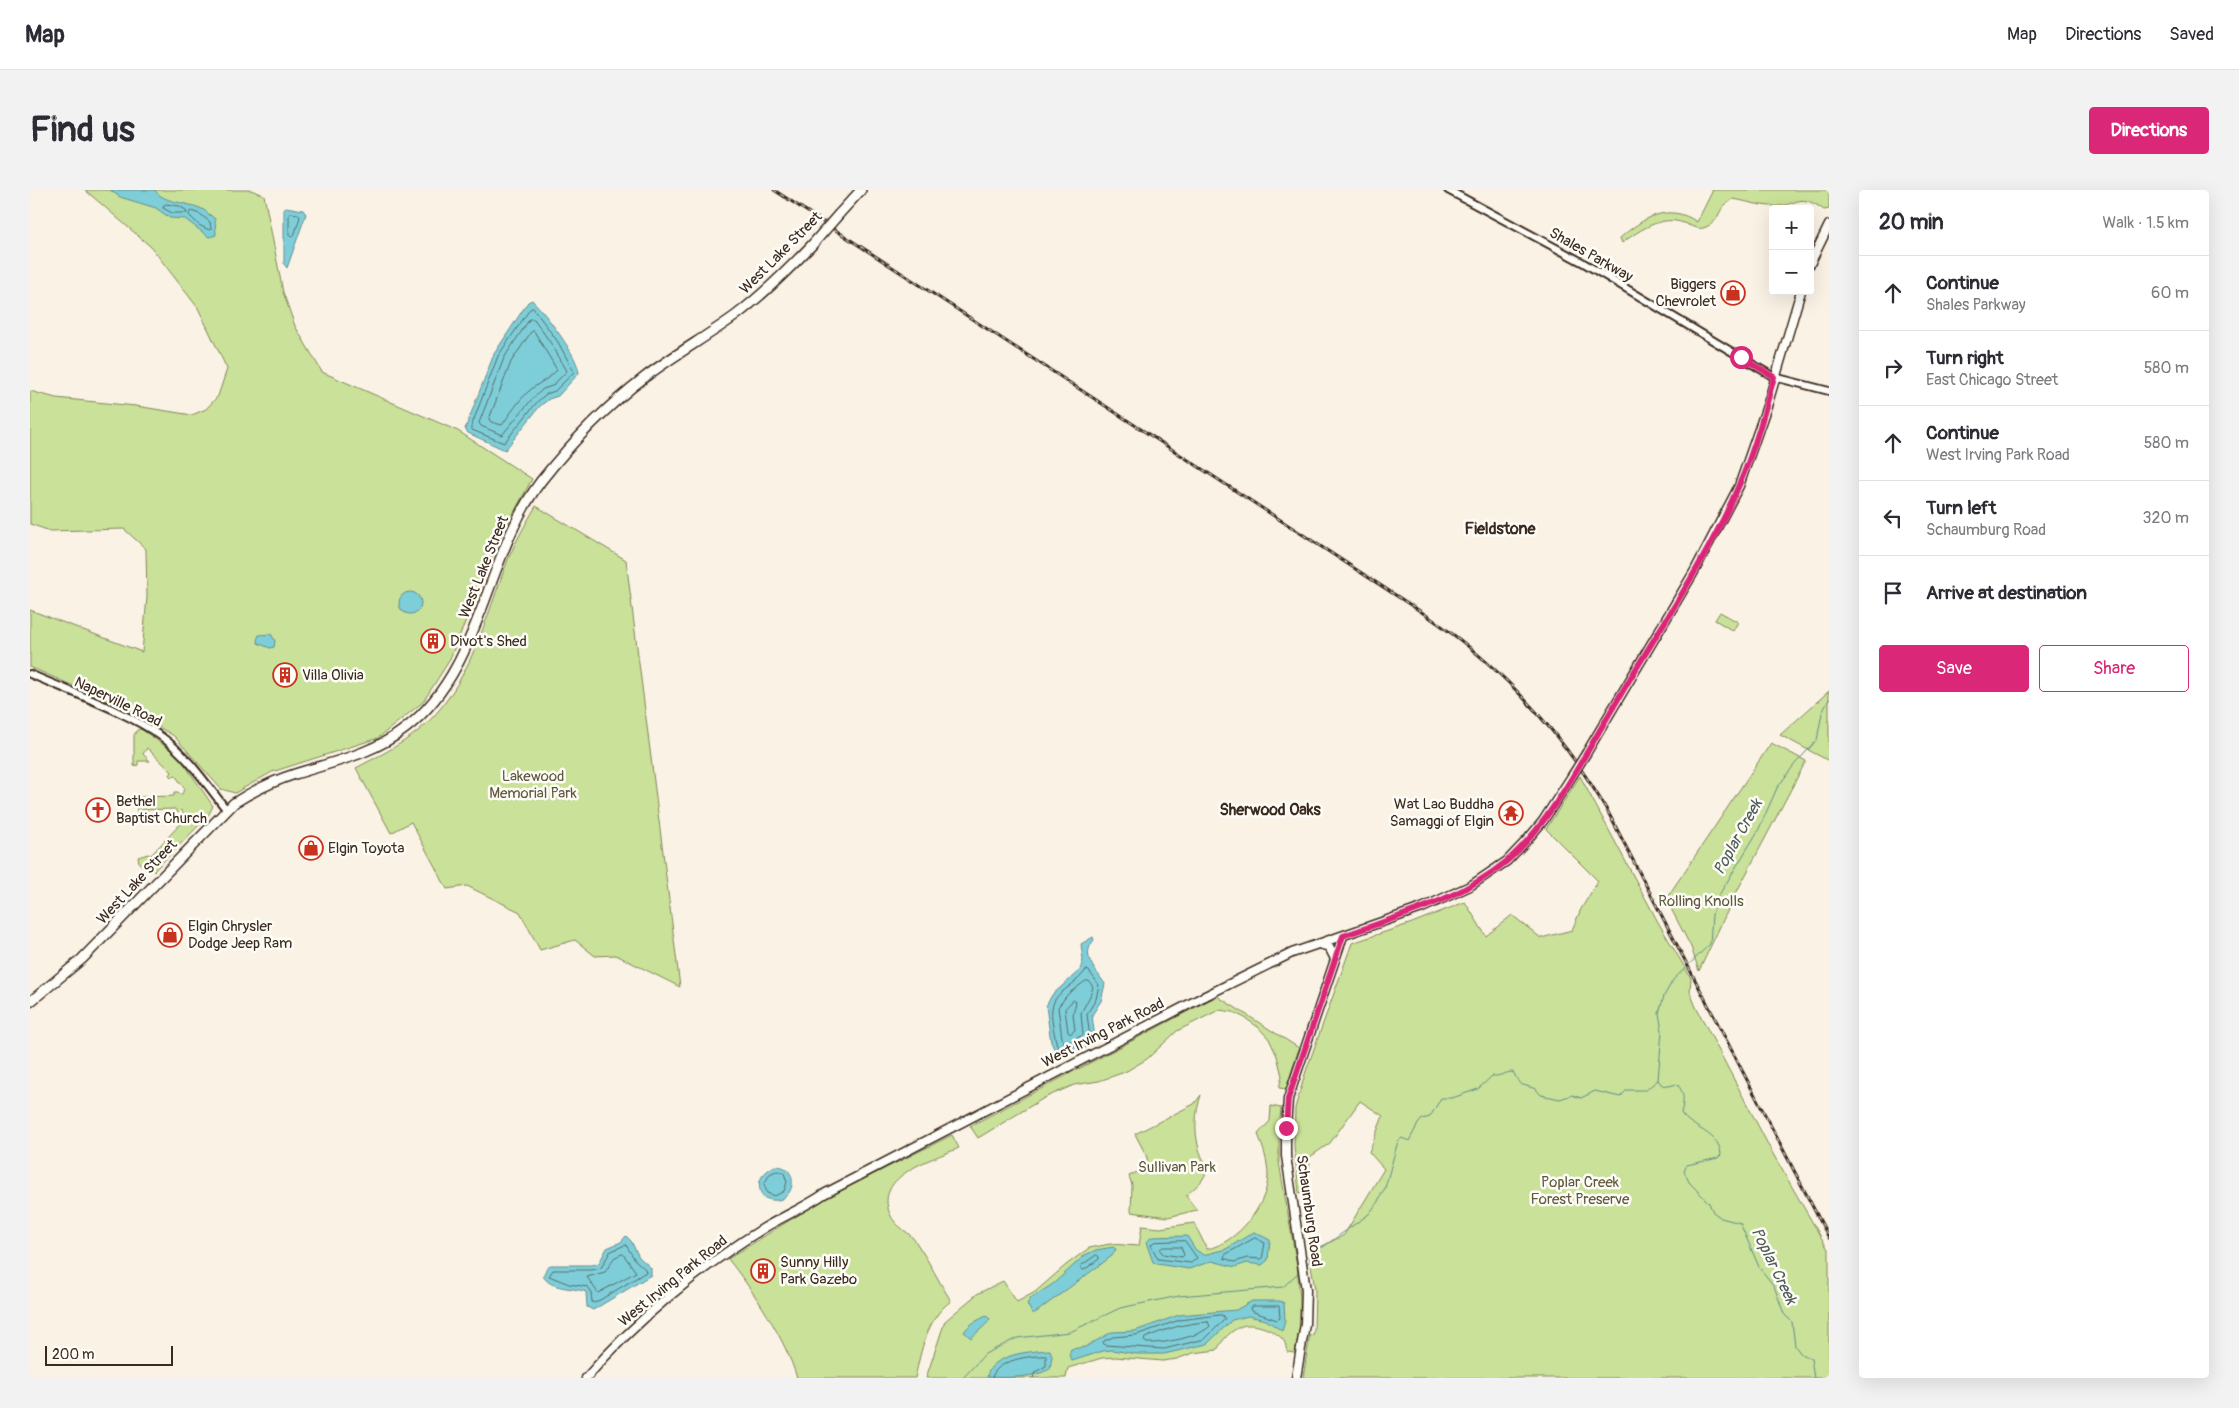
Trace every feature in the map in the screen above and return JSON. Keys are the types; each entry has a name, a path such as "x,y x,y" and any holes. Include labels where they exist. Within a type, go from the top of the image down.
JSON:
{"highway":[{"name":"West Lake Street","path":"30,1002 82,959 226,809 270,784 377,747 415,720 431,704 460,661 513,528 541,482 553,467 599,417 628,391 746,307 776,282 861,190"}],"main road":[{"path":"1814,256 1829,225"},
{"name":"West Irving Park Road","path":"586,1378 604,1357 694,1277 765,1228 824,1194 1201,998 1292,954 1422,908 1470,886 1507,860 1544,821 1587,752 1694,572 1739,486 1768,403 1774,377 1800,295"},
{"name":"Schaumburg Road","path":"1296,1378 1305,1324 1306,1290 1286,1156 1288,1099 1343,936"},
{"path":"1319,944 1329,947 1335,959"}],"street":[{"name":"Shales Parkway","path":"1448,190 1582,262 1774,377 1829,391"},
{"name":"Naperville Road","path":"30,674 136,721 163,737 182,755 226,809"}],"green space":[{"path":"85,190 251,190 264,195 283,292 295,326 322,372 458,431 532,479 500,538 449,661 423,702 378,738 272,772 235,793 221,789 174,736 133,712 30,667 30,610 142,652 147,597 146,549 124,529 50,531 30,524 30,391 56,398 136,406 192,415 206,409 218,396 227,369 198,308 151,247"},
{"path":"1712,190 1829,190 1829,209 1824,210 1815,204 1802,200 1786,205 1769,206 1733,199 1724,206 1717,218 1706,227 1695,228 1676,221 1662,222 1641,230 1622,243 1620,238 1638,224 1656,215 1676,213 1697,222"},
{"name":"Lakewood Memorial Park","path":"536,506 626,560 680,987 616,955 595,956 575,940 540,950 520,912 467,886 447,889 411,822 391,833 356,768 396,746 418,731 436,714 450,695 474,651 509,557"},
{"path":"1720,612 1738,622 1733,631 1715,620"},
{"path":"1829,691 1829,761 1780,735"},
{"path":"141,729 172,751 183,762 213,806 208,816 154,871 147,870 139,863 138,857 151,855 186,818 181,810 178,813 175,809 140,810 139,814 137,814 136,794 139,794 139,797 174,796 174,792 178,792 181,795 185,789 175,775 172,777 170,775 172,772 147,748 143,754 150,761 138,761 138,765 134,766 134,735 137,730"},
{"name":"Rolling Knolls","path":"1771,743 1806,761 1734,897 1699,971 1691,947 1666,899"},
{"name":"Poplar Creek Forest Preserve","path":"1580,776 1658,922 1691,978 1690,992 1696,1007 1773,1154 1829,1251 1829,1378 1303,1378 1310,1334 1313,1335 1314,1330 1315,1290 1309,1253 1344,1235 1384,1169 1369,1152 1383,1116 1360,1101 1330,1143 1310,1157 1308,1190 1299,1193 1294,1146 1295,1108 1306,1071 1352,943 1412,923 1465,902 1486,936 1512,915 1541,938 1572,930 1581,909 1598,881 1546,829"},
{"path":"1217,996 1299,1048 1286,1089 1279,1088 1282,1076 1277,1056 1269,1039 1258,1027 1245,1018 1233,1012 1219,1010 1177,1031 1147,1059 1125,1072 1099,1081 1074,1085 1044,1098 978,1138 970,1126"},
{"name":"Sullivan Park","path":"1201,1095 1196,1115 1196,1129 1197,1142 1205,1163 1206,1172 1200,1182 1186,1196 1197,1210 1168,1217 1131,1212 1132,1185 1129,1176 1149,1166 1146,1155 1135,1134 1194,1104"},
{"path":"1271,1106 1281,1108 1279,1162 1297,1266 1300,1326 1295,1353 1287,1352 1284,1341 1276,1333 1258,1326 1247,1325 1230,1333 1217,1350 1193,1353 1177,1359 1163,1361 1115,1357 1102,1358 1068,1368 1066,1378 926,1378 945,1321 977,1294 1003,1281 1017,1302 1035,1292 1089,1248 1110,1244 1139,1246 1142,1226 1160,1228 1194,1223 1207,1249 1229,1239 1248,1222 1256,1211 1266,1188 1267,1165 1258,1134 1270,1121"},
{"path":"952,1135 959,1148 909,1170 890,1189 887,1200 892,1218 916,1242 951,1301 936,1316 926,1336 915,1378 797,1378 777,1331 728,1259 820,1201"}],"water":[{"path":"110,190 155,190 158,194 169,200 202,209 215,219 216,235 209,237 185,219 170,218 156,208 120,197"},
{"path":"286,207 303,210 306,214 287,268 284,264 284,210"},
{"path":"532,300 545,314 567,346 579,373 558,396 549,399 540,406 505,450 468,433 465,429 494,354 528,302"},
{"path":"410,592 418,595 421,603 418,611 410,614 402,611 399,603 402,595"},
{"path":"271,634 275,641 274,647 270,648 258,643 259,635"},
{"path":"1093,937 1094,940 1090,946 1089,957 1105,984 1101,1001 1092,1015 1095,1039 1091,1045 1059,1059 1051,1042 1046,1006 1052,995 1080,970 1083,960 1081,944"},
{"path":"775,1166 784,1168 790,1173 792,1187 782,1199 774,1200 763,1197 760,1183 763,1175"},
{"path":"1254,1232 1270,1240 1268,1260 1262,1265 1247,1263 1235,1267 1212,1261 1189,1269 1157,1264 1153,1262 1146,1242 1152,1237 1187,1236 1195,1249 1203,1255 1226,1249"},
{"path":"626,1236 631,1241 639,1257 651,1268 651,1275 593,1310 587,1307 586,1292 551,1284 543,1276 547,1267 551,1265 592,1265 599,1263 607,1248 621,1242"},
{"path":"1113,1247 1116,1249 1112,1256 1035,1313 1032,1313 1027,1304 1031,1298 1053,1284 1085,1255 1096,1250"},
{"path":"1252,1301 1280,1301 1284,1303 1285,1321 1282,1331 1266,1320 1248,1316 1232,1320 1207,1344 1164,1354 1136,1354 1112,1350 1072,1361 1069,1355 1071,1349 1085,1347 1112,1332 1135,1331 1179,1315 1236,1310"},
{"path":"986,1316 990,1319 989,1321 971,1338 964,1332 971,1324"},
{"path":"1050,1350 1052,1356 1050,1369 1043,1372 1020,1377 987,1377 990,1369 996,1363 1013,1355"}],"waterway":[{"name":"Poplar Creek","path":"1814,1378 1811,1359 1801,1354 1795,1346 1792,1322 1784,1314 1774,1286 1759,1267 1740,1223 1721,1218 1713,1212 1709,1203 1689,1182 1684,1171 1687,1165 1718,1158 1721,1155 1716,1141 1691,1123 1681,1113 1683,1097 1677,1084 1662,1085 1658,1080 1662,1031 1659,1013 1664,996 1673,980 1710,944 1712,915 1716,900 1758,831 1777,788 1794,765 1817,740 1822,713 1829,699"},
{"path":"1305,1267 1316,1252 1369,1214 1385,1188 1398,1141 1402,1138 1409,1141 1418,1124 1422,1119 1430,1117 1441,1098 1452,1098 1478,1089 1492,1076 1510,1072 1513,1072 1520,1084 1536,1089 1541,1095 1560,1099 1572,1095 1581,1098 1595,1091 1620,1097 1627,1090 1646,1090 1658,1080"},
{"path":"963,1378 985,1354 1017,1338 1070,1332 1120,1308 1179,1296 1283,1287 1300,1271"}],"railway":[{"path":"774,190 1426,615 1454,635 1505,679 1551,729 1571,755 1608,812 1829,1238"}],"place":[{"name":"Biggers Chevrolet","path":"1733,293"},
{"name":"Divot's Shed","path":"433,641"},
{"name":"Villa Olivia","path":"285,675"},
{"name":"Bethel Baptist Church","path":"98,810"},
{"name":"Wat Lao Buddha Samaggi of Elgin","path":"1511,813"},
{"name":"Elgin Toyota","path":"311,848"},
{"name":"Elgin Chrysler Dodge Jeep Ram","path":"170,935"},
{"name":"Sunny Hilly Park Gazebo","path":"763,1271"}],"district":[{"name":"Fieldstone","path":"1500,529"},
{"name":"Sherwood Oaks","path":"1270,810"}],"route":[{"path":"1286,1128 1288,1099 1343,936 1422,908 1470,886 1507,860 1527,840 1544,821 1679,598 1715,534 1739,486 1768,403 1774,377 1741,357"}]}
